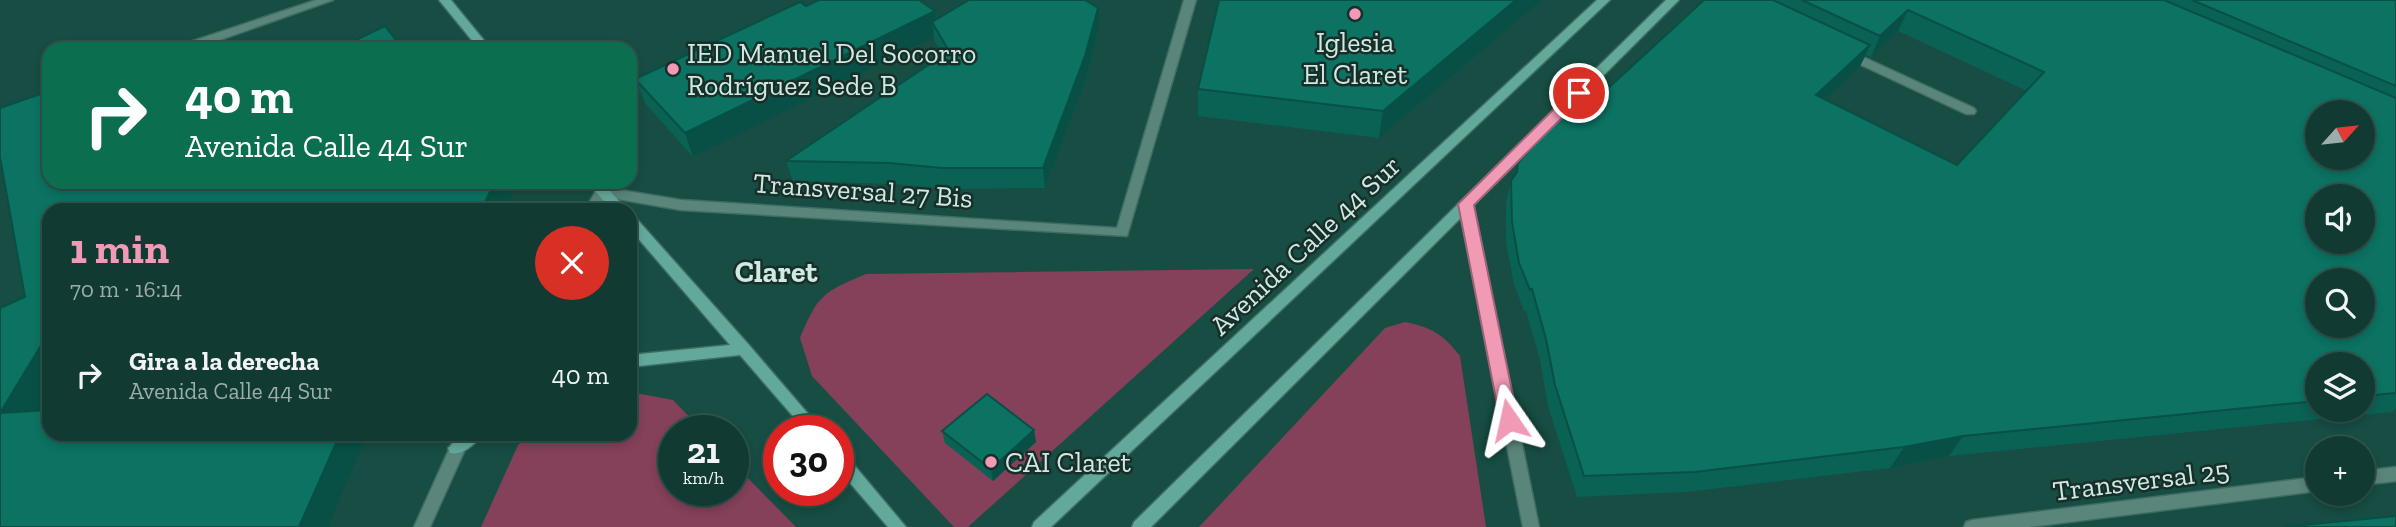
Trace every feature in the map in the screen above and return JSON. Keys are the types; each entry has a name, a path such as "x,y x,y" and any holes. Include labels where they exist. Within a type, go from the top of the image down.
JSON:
{"main road":[{"path":"445,0 479,42"},
{"name":"Avenida Calle 44 Sur","path":"1040,527 1604,0"},
{"path":"1140,527 1673,0"},
{"path":"600,189 613,203"},
{"path":"637,228 801,415"},
{"path":"637,360 744,349"},
{"path":"854,476 898,527"}],"street":[{"path":"203,42 327,0"},
{"name":"Transversal 27 Bis","path":"607,189 681,205 1122,233 1189,0"},
{"path":"1833,47 1970,111"},
{"path":"1466,204 1531,527"},
{"path":"422,527 460,441"},
{"path":"2375,476 2396,474"},
{"name":"Transversal 25","path":"1972,527 2305,486"},
{"path":"2062,517 2079,527"}],"shaded area":[{"path":"1254,269 968,527 954,527 854,421 854,415 849,415 812,376 800,338 812,312 831,291 866,274"},
{"path":"1405,322 1436,333 1460,356 1486,527 1199,527 1385,328"},
{"path":"637,393 673,400 688,415 658,415 658,506 749,506 749,479 763,493 763,506 775,506 796,527 481,527 518,445 523,441 637,441"}],"building":[{"path":"819,0 919,0 935,11 685,133 637,81 637,78 800,2 806,6"},
{"path":"969,0 1085,0 1098,8 1085,56 1043,168 942,168 889,163 786,161 949,51 932,22"},
{"path":"1219,0 1516,0 1383,111 1198,89"},
{"path":"1704,0 1773,0 1870,45 1816,95 1957,165 2044,72 1908,10 1880,36 1802,0 2164,0 2396,98 2396,393 2375,395 2375,352 2305,352 2305,402 1963,436 1904,447 1695,472 1584,476 1555,385 1532,289 1530,290 1519,263 1512,222 1511,181 1517,172 1518,163 1567,108 1579,115"},
{"path":"2192,0 2396,0 2396,86"},
{"path":"385,26 398,42 352,42"},
{"path":"42,93 42,189 492,189 484,203 42,203 42,345 0,413 0,308 25,297 0,157 0,108"},
{"name":"CAI Claret","path":"987,394 1034,430 991,469 942,431"},
{"path":"42,410 42,441 337,441 299,527 0,527 0,413"},
{"path":"2396,516 2396,527 2283,527"}],"place":[{"name":"Iglesia El Claret","path":"1355,14"},
{"name":"IED Manuel Del Socorro Rodríguez Sede B","path":"673,69"},
{"name":"CAI Claret","path":"991,462"}],"district":[{"name":"Claret","path":"776,272"}],"route":[{"path":"1509,420 1466,204 1579,93"}]}
